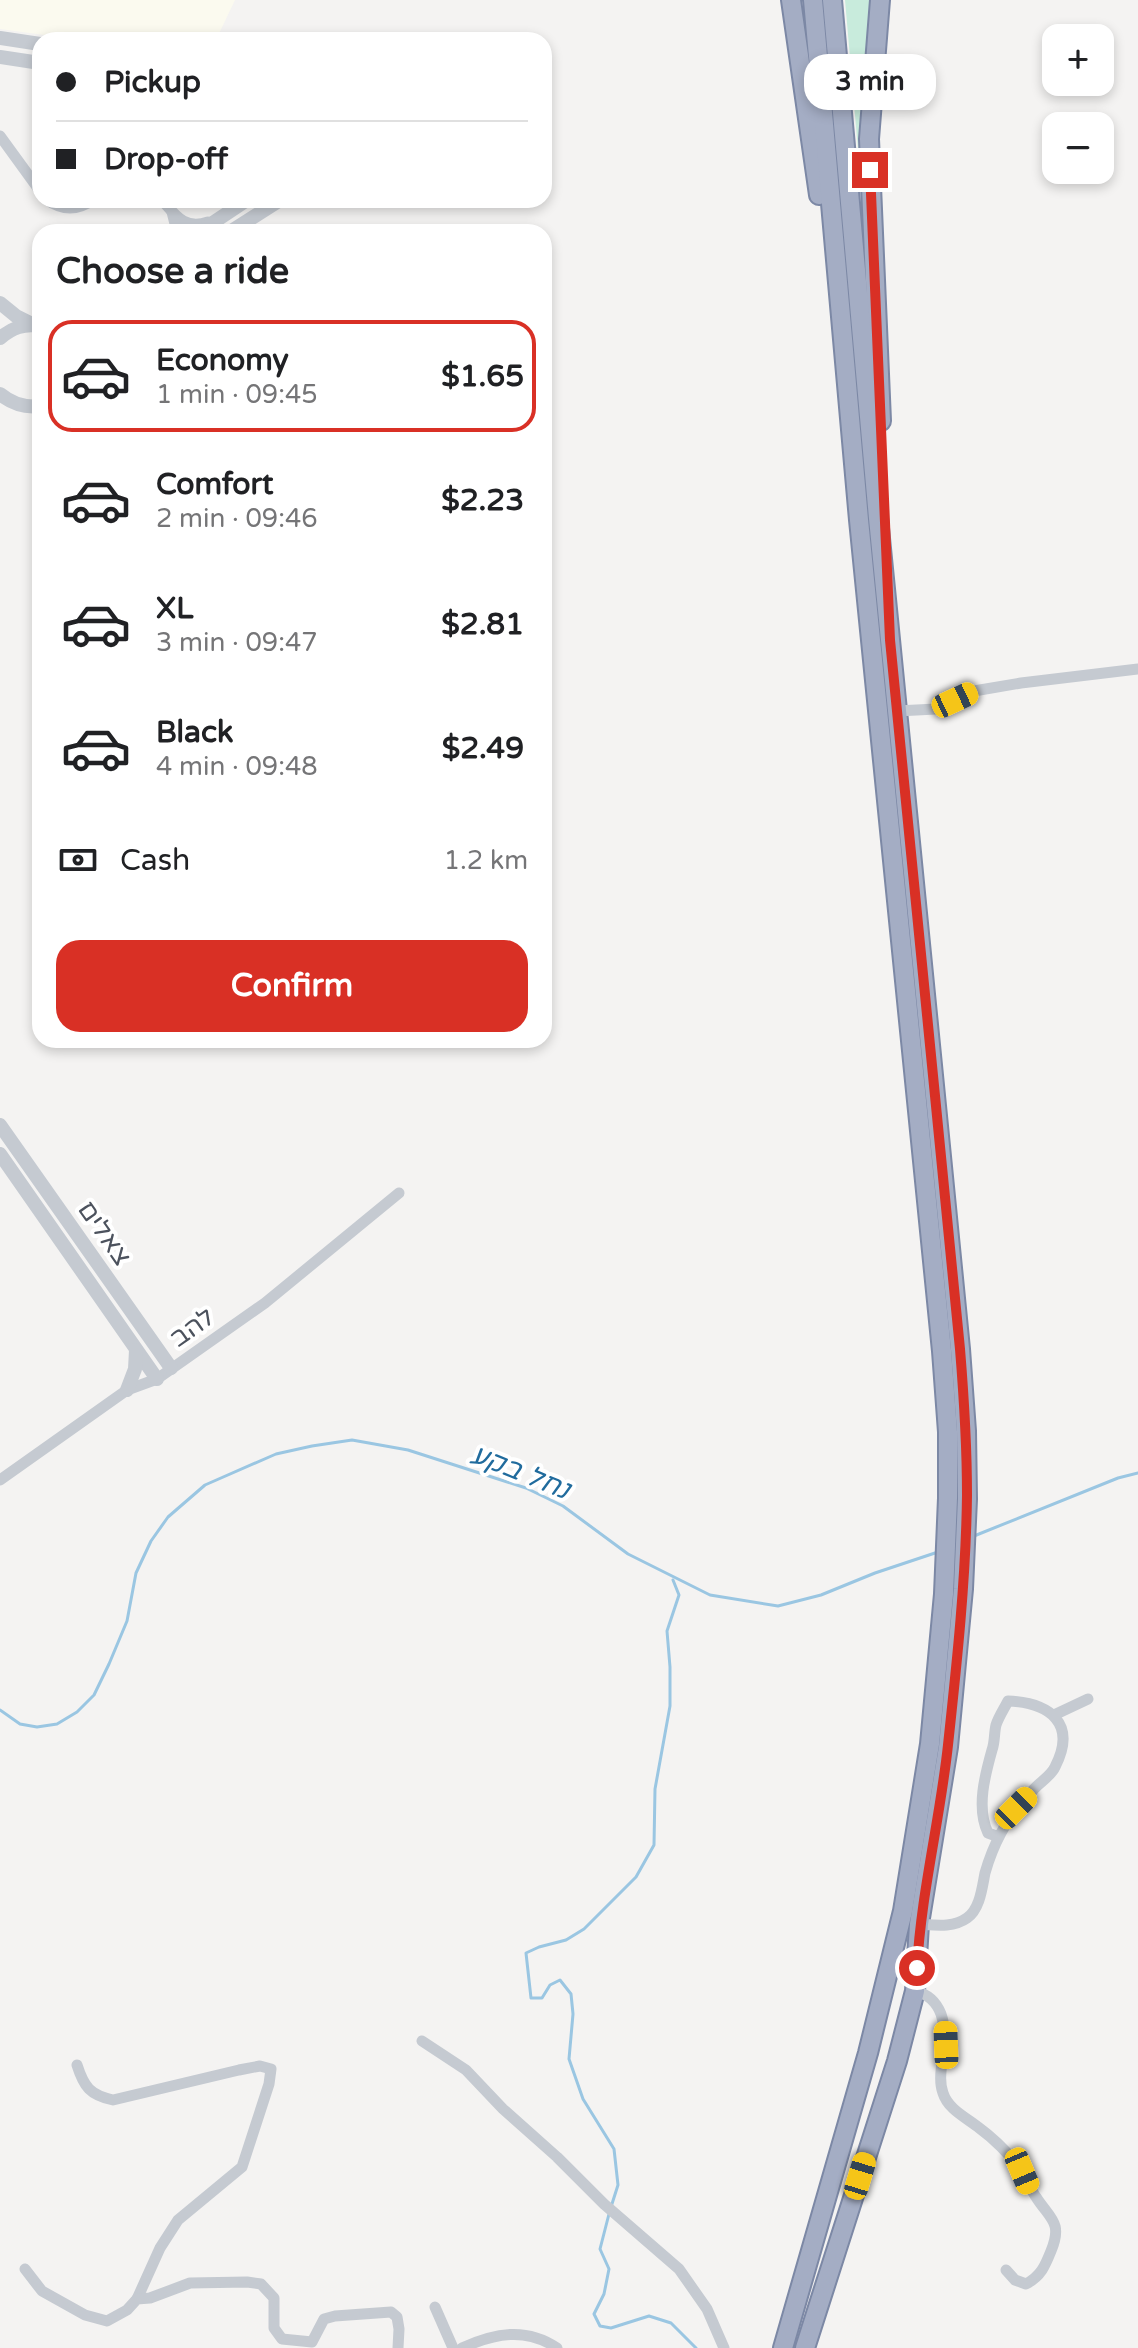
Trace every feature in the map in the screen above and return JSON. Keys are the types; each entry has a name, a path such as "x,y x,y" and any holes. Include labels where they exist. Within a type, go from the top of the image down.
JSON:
{"highway":[{"path":"791,0 850,415"},
{"path":"805,2348 897,2061 915,1991 919,1924 948,1747 963,1589 958,1498 948,1432 813,0"},
{"path":"783,2348 868,2053 903,1911 930,1744 944,1594 966,1431 832,0"},
{"path":"880,0 869,139 890,640"}],"street":[{"path":"0,38 32,43"},
{"path":"0,57 32,62"},
{"path":"0,136 32,180"},
{"path":"169,208 184,222 192,224"},
{"path":"210,224 234,208"},
{"path":"242,224 268,208"},
{"path":"172,211 175,224"},
{"path":"199,224 220,217"},
{"path":"0,303 16,316 32,323"},
{"path":"0,338 15,328 32,326"},
{"path":"0,394 16,404 32,407"},
{"path":"0,405 16,404"},
{"path":"897,711 936,709 974,691 1138,669"},
{"name":"צאלים","path":"0,1125 171,1368"},
{"name":"צאלים","path":"0,1154 157,1379"},
{"name":"להב","path":"0,1480 127,1390 157,1379 265,1303 399,1193"},
{"path":"127,1390 135,1369 136,1349"},
{"path":"1054,1715 1088,1699"},
{"path":"919,1924 944,1926 968,1918 981,1895 985,1873 999,1837 1016,1808 1054,1770 1064,1738 1060,1724 1054,1715 1031,1705 1008,1701 996,1725 993,1748 986,1766 982,1812 988,1833 999,1837"},
{"path":"915,1991 927,1994 938,2006 945,2025 943,2094 962,2117 991,2138 1022,2171 1038,2202 1051,2214 1055,2223 1056,2238 1044,2269 1035,2279 1026,2284 1015,2280 1006,2270"},
{"path":"422,2041 466,2070 604,2204 679,2269 707,2309 724,2348"},
{"path":"25,2269 42,2291 85,2315 107,2321 127,2310 137,2299 160,2248 178,2220 242,2167 271,2069 260,2066 239,2070 113,2100 97,2097 85,2085 77,2065"},
{"path":"137,2299 150,2298 190,2283 261,2284 274,2298 274,2328 282,2339 311,2345 324,2319 391,2312 397,2317 398,2348"},
{"path":"435,2307 453,2348"},
{"path":"462,2348 482,2339 513,2333 546,2340 557,2348"}],"shaded area":[{"path":"0,0 235,0 220,32 32,33 0,29"}],"green space":[{"path":"845,0 873,0 867,253"}],"waterway":[{"name":"נחל בקע","path":"0,1710 20,1724 37,1727 57,1724 77,1712 94,1695 109,1664 127,1621 136,1573 151,1541 168,1517 205,1485 276,1454 312,1446 352,1440 408,1450 526,1488 563,1506 628,1554 710,1595 778,1606 821,1595 938,1552"},
{"name":"נחל בקע","path":"974,1536 1118,1478 1138,1473"},
{"path":"611,2207 618,2185 614,2149 583,2099 569,2059 573,2014 571,1994 560,1980 550,1985 542,1998 531,1998 526,1953 566,1940 584,1929 636,1877 654,1845 655,1789 670,1706 667,1631 679,1595 673,1580"},
{"path":"609,2214 600,2249 609,2269 604,2294 594,2314 600,2326 611,2328 649,2316 671,2323 696,2348"}],"route":[{"path":"870,170 890,640 966,1431 963,1589 948,1747 919,1924 917,1968"}]}
